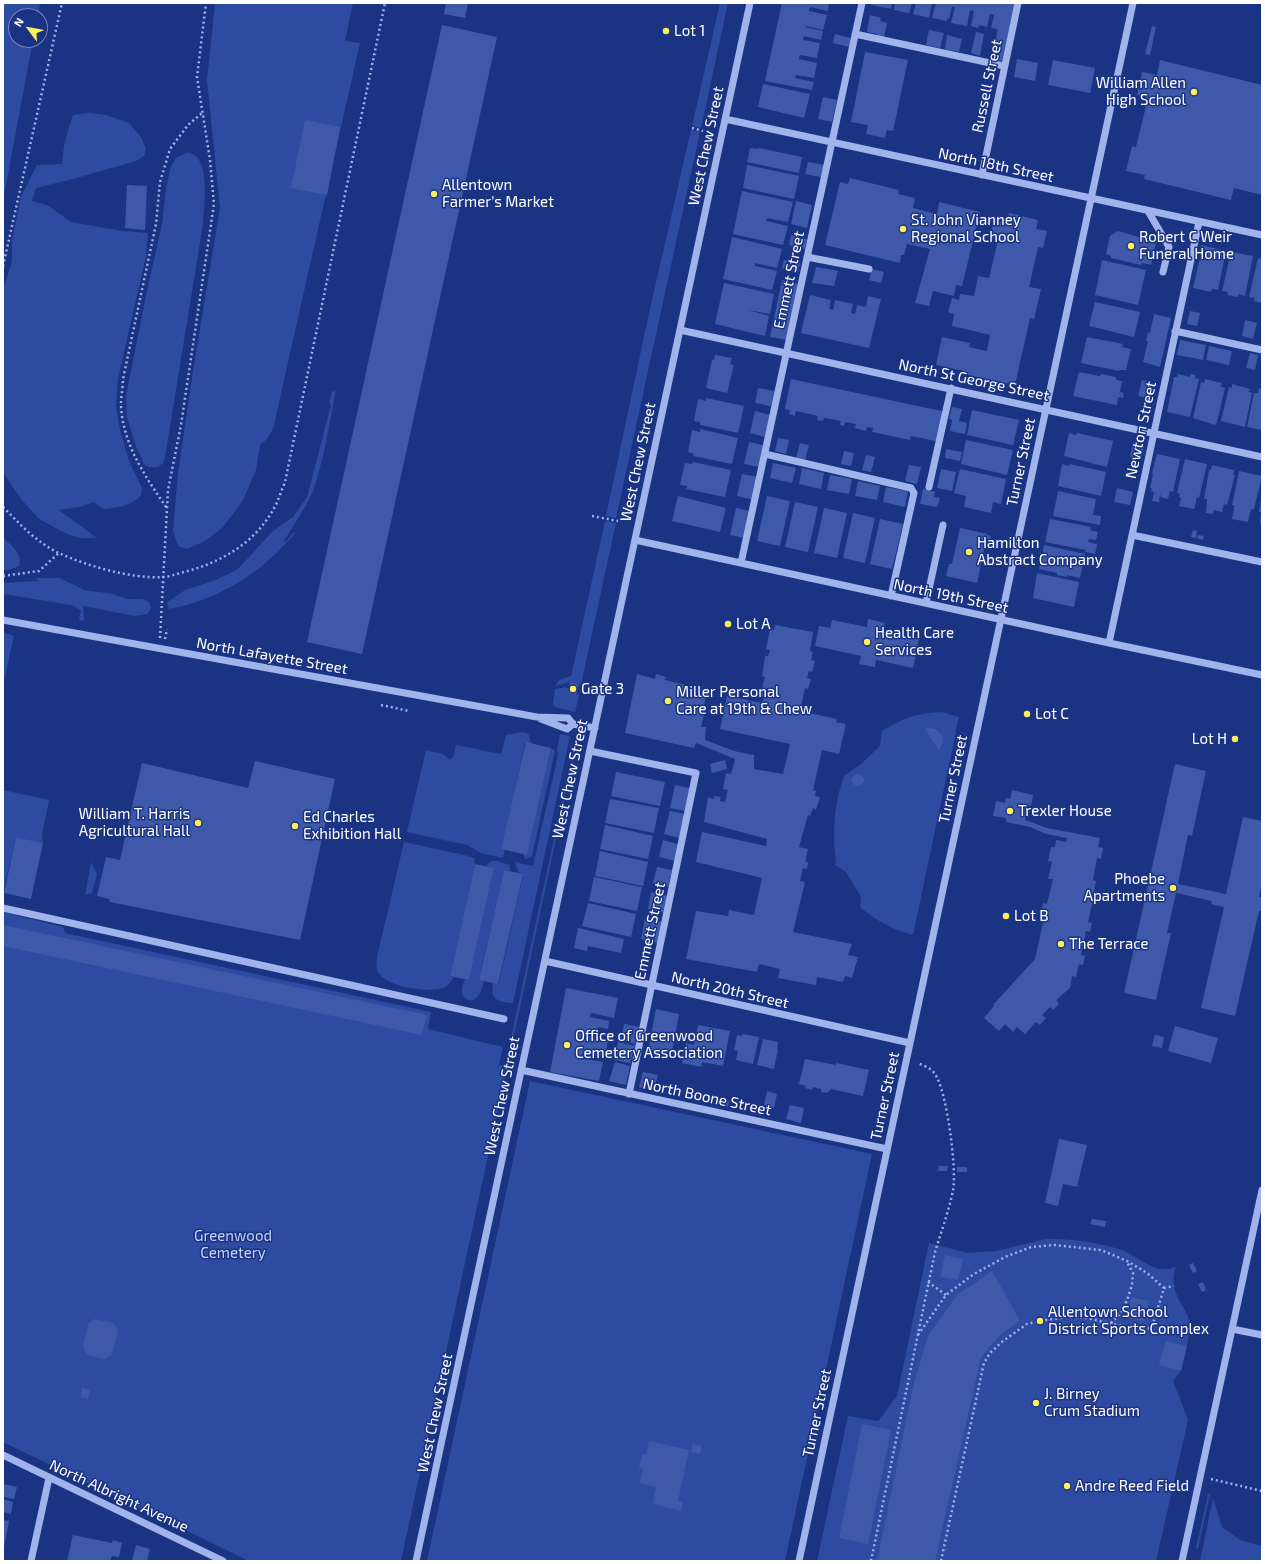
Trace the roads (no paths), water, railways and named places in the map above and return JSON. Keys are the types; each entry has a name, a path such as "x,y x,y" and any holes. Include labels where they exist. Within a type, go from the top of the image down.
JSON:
{"street":[{"name":"West Chew Street","path":"416,1561 750,3"},
{"name":"Emmett Street","path":"742,563 862,3"},
{"name":"Russell Street","path":"982,175 1018,3"},
{"name":"Turner Street","path":"799,1561 1133,3"},
{"path":"855,34 1004,66"},
{"name":"North 18th Street","path":"725,120 1262,235"},
{"path":"1148,211 1169,247 1163,272"},
{"name":"Newton Street","path":"1109,643 1199,222"},
{"path":"807,257 869,269"},
{"name":"North St George Street","path":"680,330 1046,408 1262,457"},
{"path":"1175,332 1262,350"},
{"path":"929,487 951,388"},
{"path":"765,454 911,488 914,494 891,596"},
{"path":"926,604 943,525"},
{"path":"1132,535 1262,562"},
{"name":"North 19th Street","path":"635,540 1000,620 1262,675"},
{"name":"North Lafayette Street","path":"3,620 537,717 567,729 573,724 595,728"},
{"name":"Emmett Street","path":"590,750 696,773 629,1094"},
{"path":"3,908 504,1019"},
{"name":"North 20th Street","path":"545,961 910,1043"},
{"name":"North Boone Street","path":"521,1070 887,1149"},
{"path":"1182,1561 1262,1190"},
{"path":"1232,1329 1262,1335"},
{"name":"North Albright Avenue","path":"3,1455 223,1561"},
{"path":"31,1561 49,1478"}],"place":[{"name":"Lot 1","path":"666,31"},
{"name":"William Allen High School","path":"1194,92"},
{"name":"Allentown Farmer's Market","path":"434,194"},
{"name":"St. John Vianney Regional School","path":"903,229"},
{"name":"Robert C Weir Funeral Home","path":"1131,246"},
{"name":"Hamilton Abstract Company","path":"969,552"},
{"name":"Lot A","path":"728,624"},
{"name":"Health Care Services","path":"867,642"},
{"name":"Gate 3","path":"573,689"},
{"name":"Miller Personal Care at 19th & Chew","path":"668,701"},
{"name":"Lot C","path":"1027,714"},
{"name":"Lot H","path":"1235,739"},
{"name":"Trexler House","path":"1010,811"},
{"name":"William T. Harris Agricultural Hall","path":"198,823"},
{"name":"Ed Charles Exhibition Hall","path":"295,826"},
{"name":"Phoebe Apartments","path":"1173,888"},
{"name":"Lot B","path":"1006,916"},
{"name":"The Terrace","path":"1061,944"},
{"name":"Office of Greenwood Cemetery Association","path":"567,1045"},
{"name":"Allentown School District Sports Complex","path":"1040,1321"},
{"name":"J. Birney Crum Stadium","path":"1036,1403"},
{"name":"Andre Reed Field","path":"1067,1486"}],"park label":[{"name":"Greenwood Cemetery","path":"233,1244"}]}
